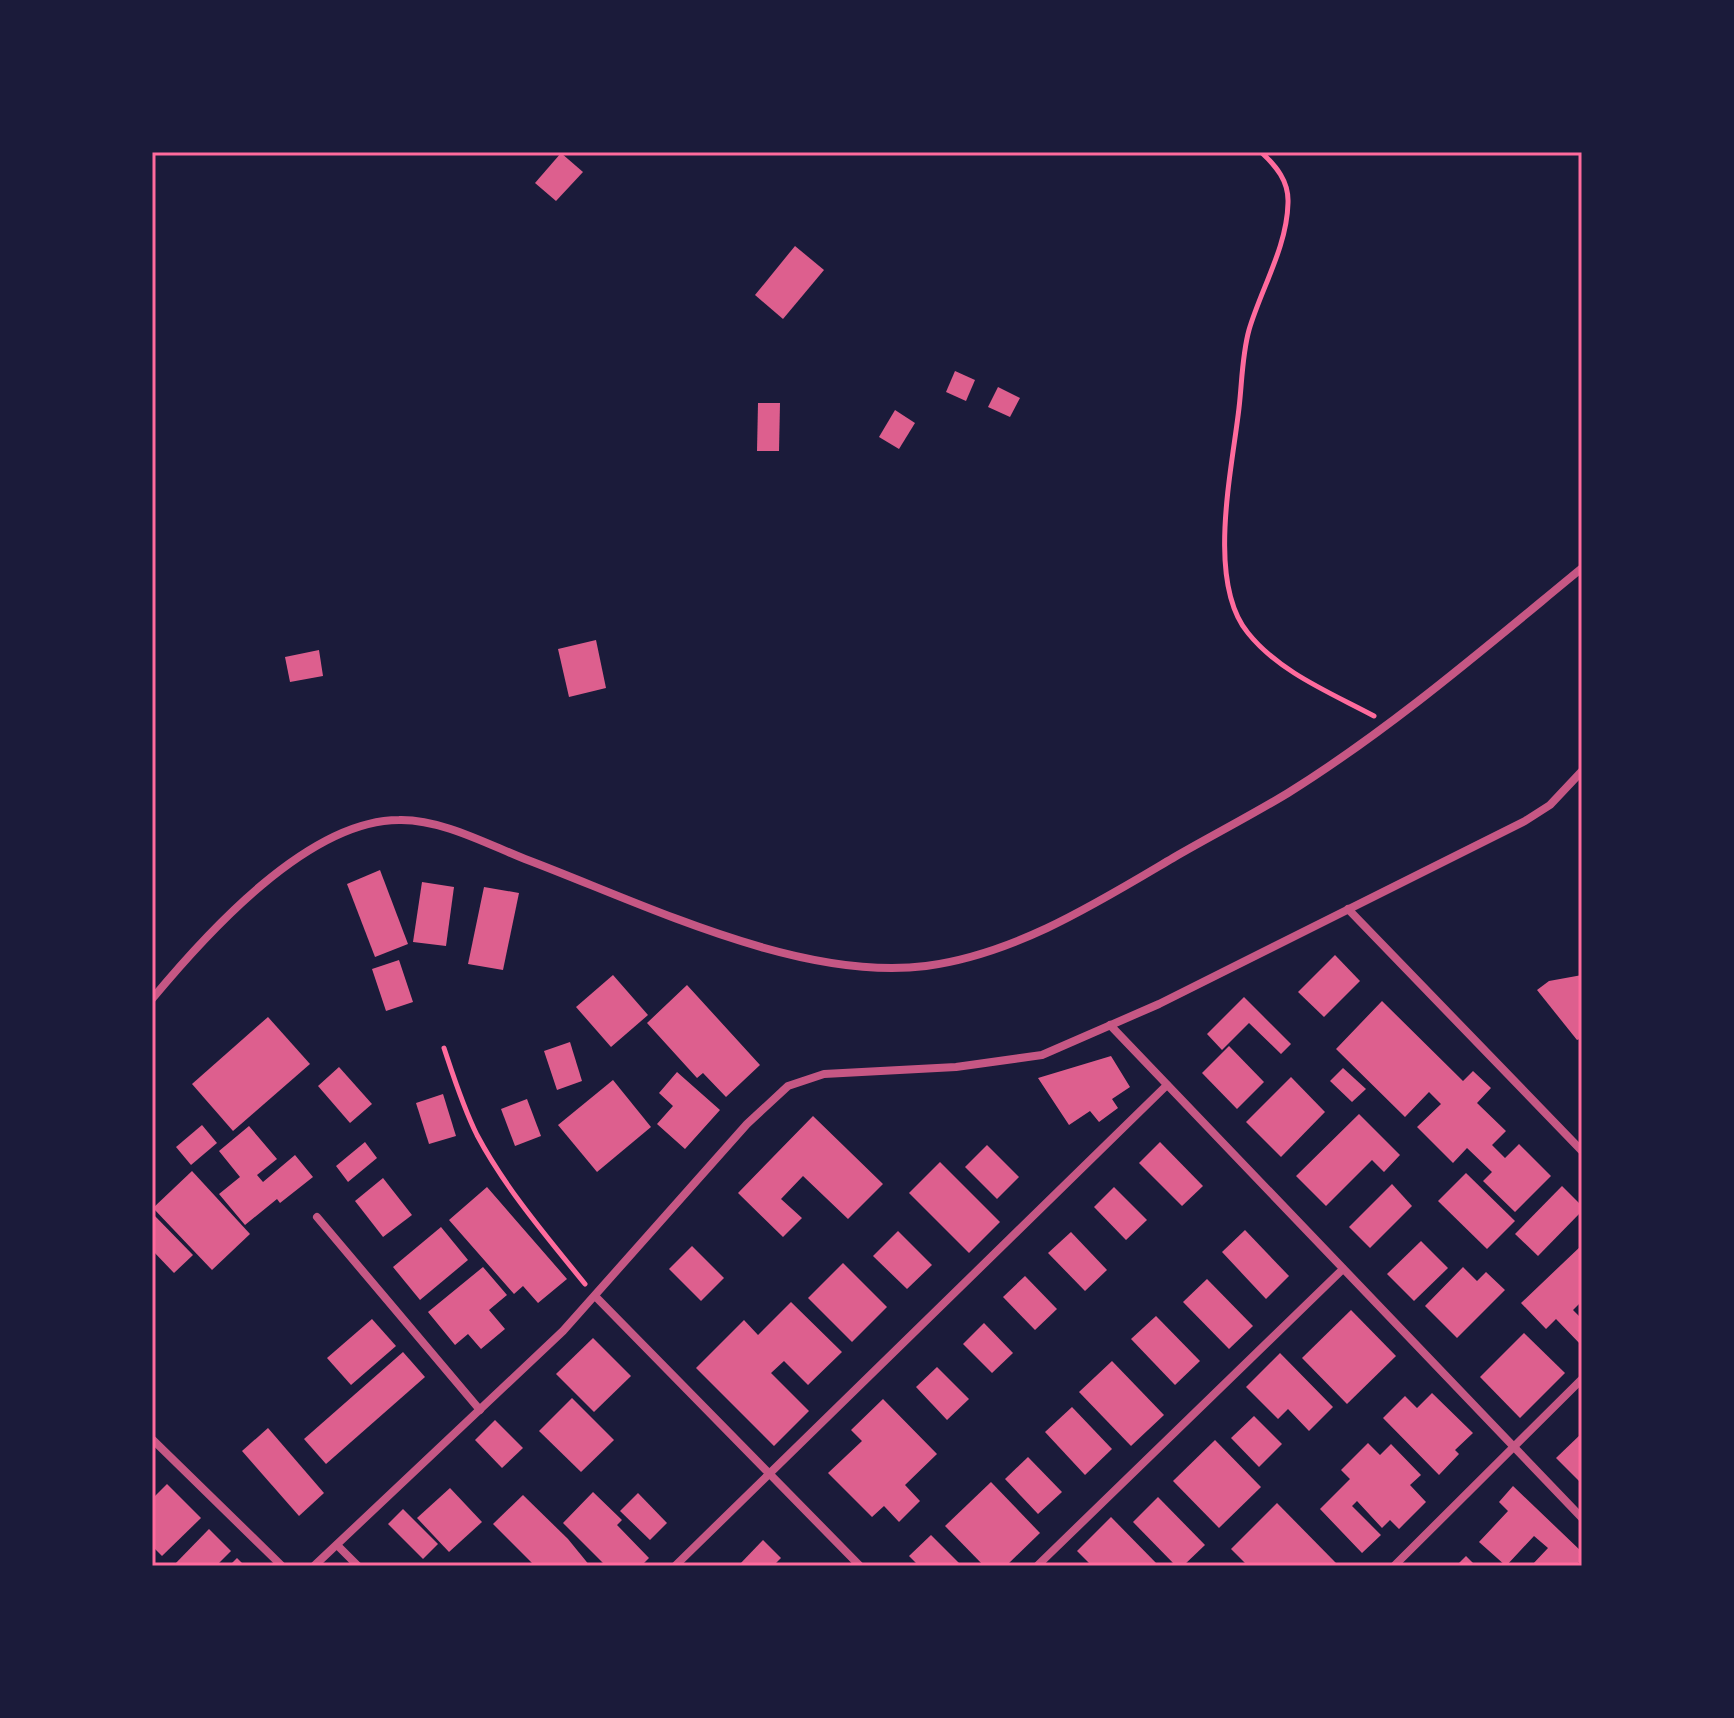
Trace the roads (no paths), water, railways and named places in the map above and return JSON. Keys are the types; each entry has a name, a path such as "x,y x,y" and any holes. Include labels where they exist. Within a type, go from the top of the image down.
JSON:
{"street":[{"path":"152,999 184,960 280,871 311,849 357,828 398,819 429,824 476,840 704,929 793,953 870,969 971,958 1071,916 1290,792 1387,723 1582,568"},
{"path":"314,1566 596,1297 747,1124 788,1086 824,1074 956,1067 1042,1055 1159,1004 1525,821 1550,805 1582,771"},
{"path":"1348,909 1582,1151"},
{"path":"1110,1025 1582,1518"},
{"path":"675,1566 1167,1085"},
{"path":"317,1217 480,1410"},
{"path":"1037,1566 1343,1269"},
{"path":"596,1297 860,1566"},
{"path":"1394,1566 1582,1379"},
{"path":"152,1439 282,1566"},
{"path":"337,1545 358,1566"}]}
